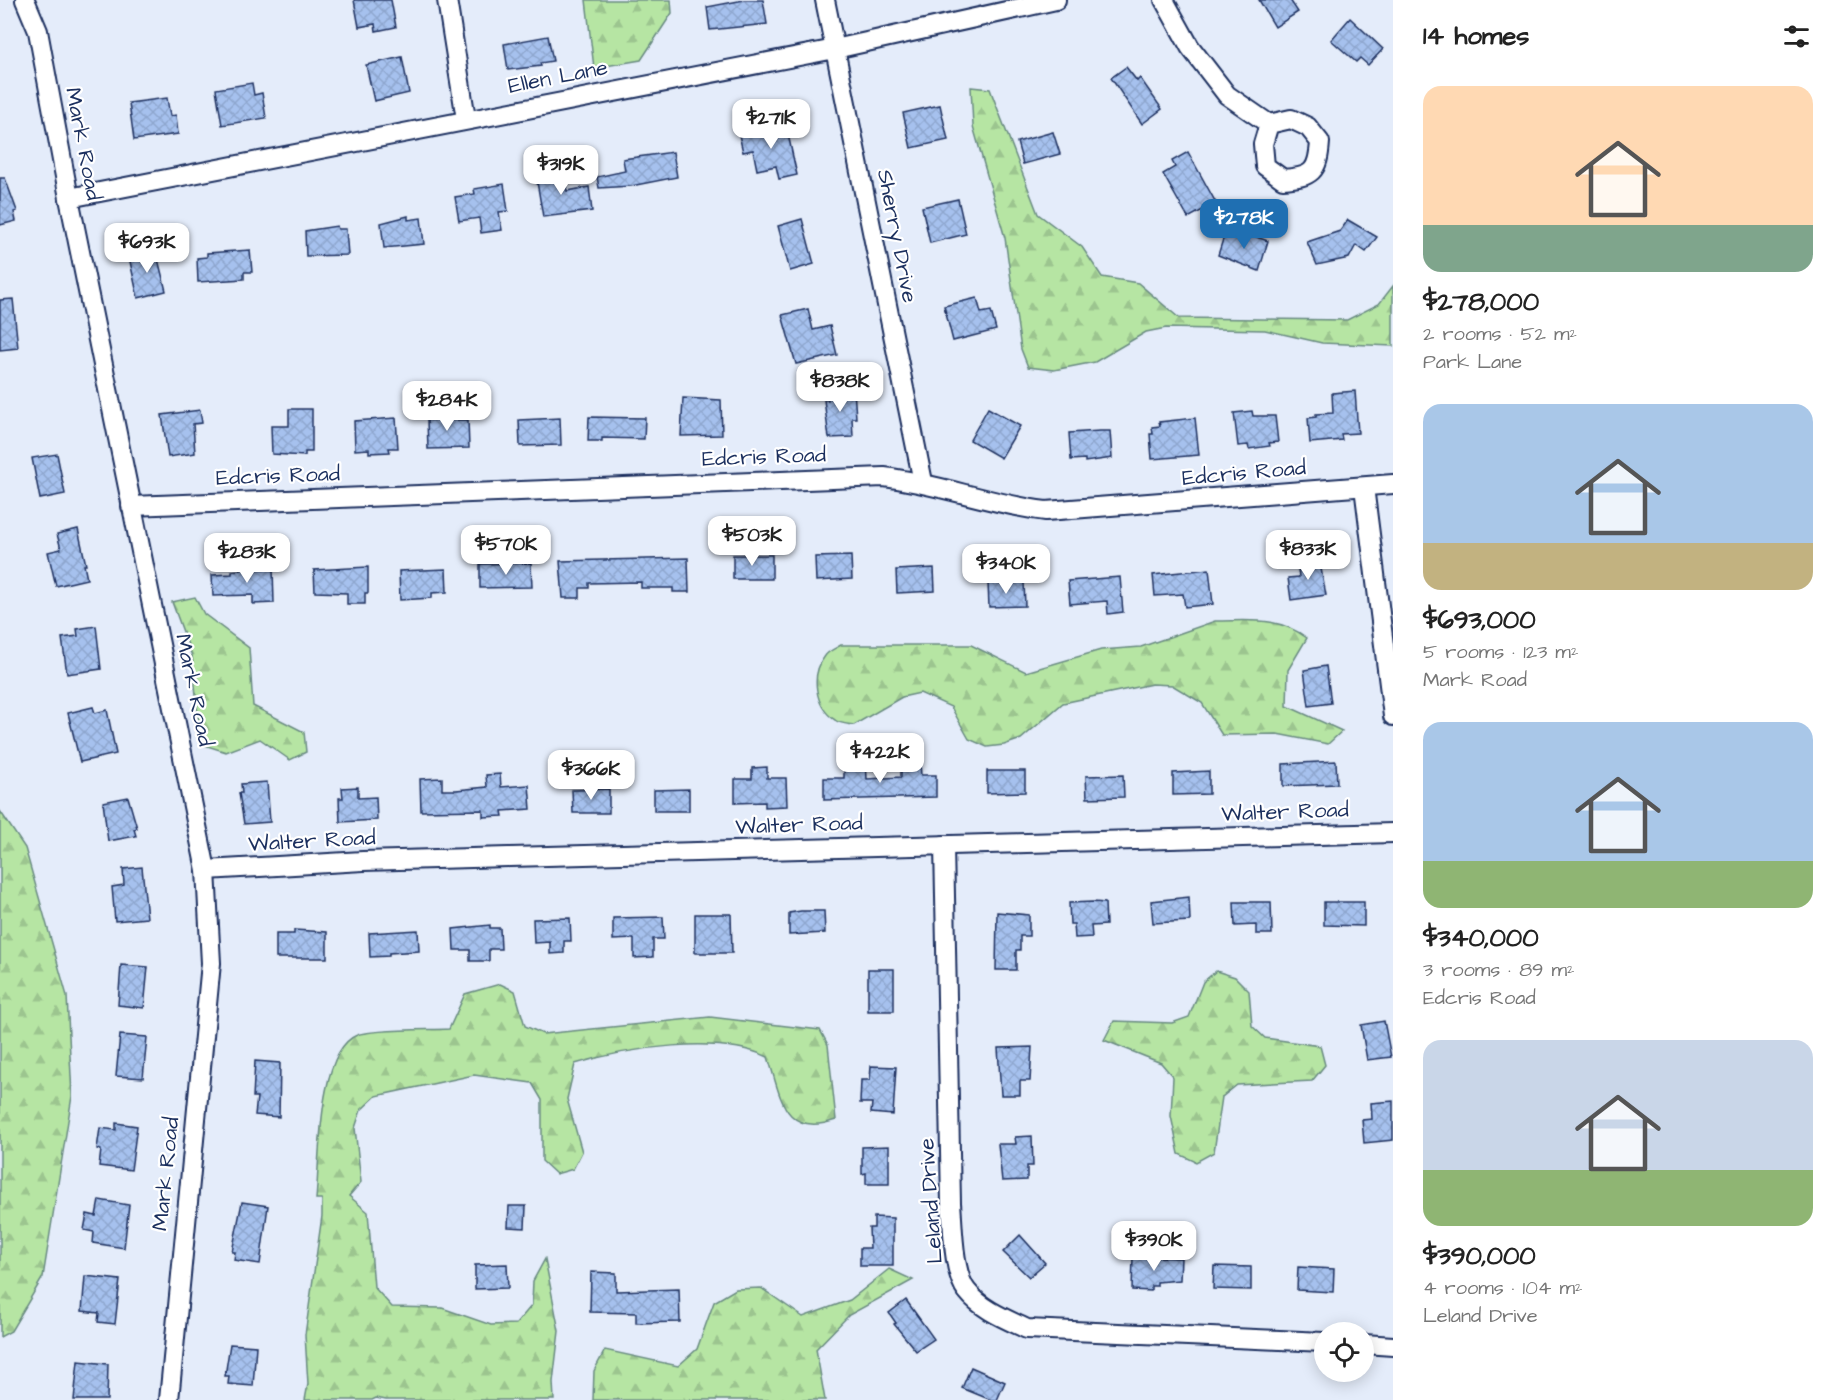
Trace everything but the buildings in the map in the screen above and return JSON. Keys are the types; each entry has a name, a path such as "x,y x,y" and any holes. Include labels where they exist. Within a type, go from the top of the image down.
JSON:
{"street":[{"name":"Mark Road","path":"25,0 38,31 69,198 206,870 211,963 169,1400"},
{"path":"447,0 466,119"},
{"name":"Sherry Drive","path":"825,0 923,482"},
{"name":"Ellen Lane","path":"69,198 835,49 1056,0"},
{"path":"1164,0 1190,47 1227,95 1269,124"},
{"name":"Edcris Road","path":"131,506 873,477 923,482 1002,506 1046,511 1393,484"},
{"path":"1364,487 1393,716"},
{"name":"Walter Road","path":"206,870 363,861 1393,833"},
{"name":"Leland Drive","path":"944,845 951,1203 956,1259 966,1290 991,1311 1027,1329 1314,1342"},
{"path":"1374,1345 1393,1346"}],"green space":[{"path":"586,0 671,0 672,13 641,60 594,68"},
{"path":"971,87 990,89 1038,214 1082,247 1102,277 1138,283 1179,318 1347,320 1379,304 1393,286 1393,346 1322,343 1265,330 1166,328 1146,332 1095,362 1054,370 1028,367 1021,349 1005,238 973,126"},
{"path":"195,597 204,614 249,648 253,706 304,732 306,752 290,760 260,739 226,752 201,744 192,656 172,602"},
{"path":"1215,621 1275,623 1307,638 1288,670 1287,706 1342,731 1328,744 1277,734 1222,735 1202,703 1172,685 1152,684 1063,703 1021,739 1004,745 987,747 969,739 951,707 920,693 902,697 854,725 839,722 828,714 819,699 817,690 817,672 820,664 828,653 841,645 971,645 1026,672 1101,650 1141,647"},
{"path":"0,811 25,848 67,996 72,1096 43,1277 11,1331 0,1337"},
{"path":"1216,971 1235,977 1249,991 1252,1026 1265,1038 1320,1046 1325,1065 1312,1081 1237,1085 1222,1097 1214,1152 1196,1162 1179,1154 1171,1116 1173,1077 1161,1063 1104,1040 1114,1021 1172,1023 1189,1017 1203,982"},
{"path":"500,984 515,991 525,1026 543,1034 710,1017 820,1030 828,1045 836,1120 818,1124 795,1119 781,1099 768,1057 748,1050 699,1045 620,1053 575,1064 567,1099 582,1152 573,1169 556,1174 542,1161 542,1100 532,1083 474,1075 376,1096 361,1110 355,1128 361,1182 349,1196 368,1212 374,1287 392,1307 442,1308 491,1325 516,1324 532,1305 533,1281 545,1259 559,1331 553,1382 554,1400 386,1400 376,1398 372,1400 305,1400 308,1384 305,1335 322,1216 322,1199 316,1199 320,1135 323,1109 334,1062 344,1045 357,1035 387,1031 449,1029 465,994"},
{"path":"889,1269 913,1280 849,1315 816,1349 825,1400 593,1400 594,1371 605,1350 678,1366 697,1349 714,1302 736,1289 761,1288 803,1317 850,1300"}]}
